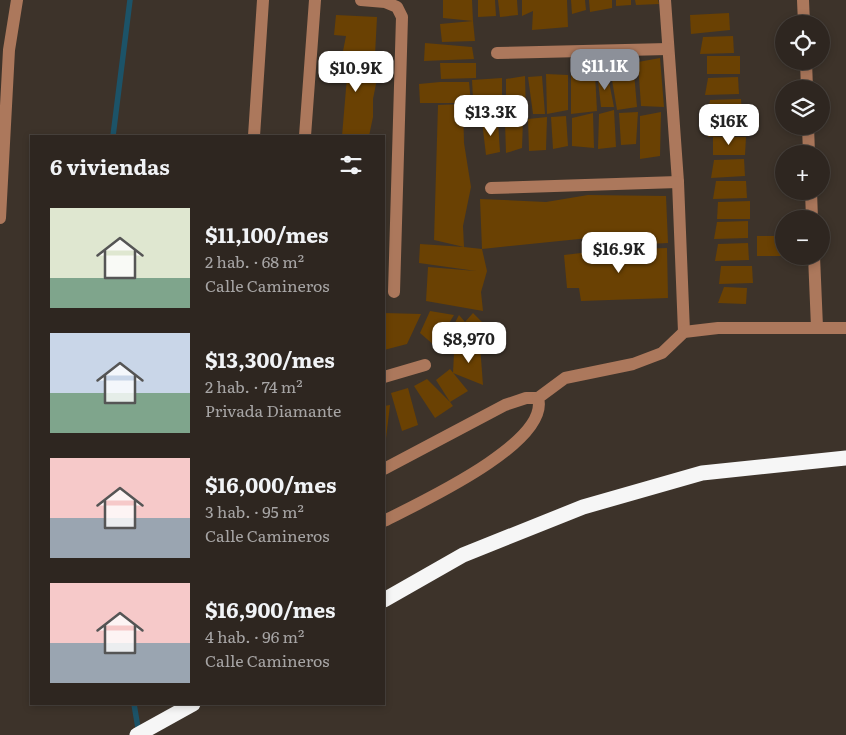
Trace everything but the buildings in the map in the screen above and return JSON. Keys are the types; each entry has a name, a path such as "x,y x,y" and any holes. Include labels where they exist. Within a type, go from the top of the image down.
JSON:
{"highway":[{"path":"385,599 463,555 583,507 702,473 846,458"},
{"path":"137,735 191,705"}],"street":[{"path":"0,218 9,50 17,0"},
{"path":"254,135 263,0"},
{"path":"305,135 315,0"},
{"path":"361,0 385,2 397,7 402,17 394,292"},
{"path":"665,0 678,182 684,332"},
{"path":"803,0 804,15"},
{"path":"497,53 668,49"},
{"path":"491,188 678,182"},
{"path":"814,265 816,327"},
{"path":"385,467 506,405 526,398 538,398 565,378 633,364 662,352 684,332 718,328 846,328"},
{"path":"385,377 425,365"},
{"path":"385,520 480,470 509,449 535,420 540,406 538,398"}],"waterway":[{"path":"113,135 130,0"},
{"path":"134,705 139,734"}]}
